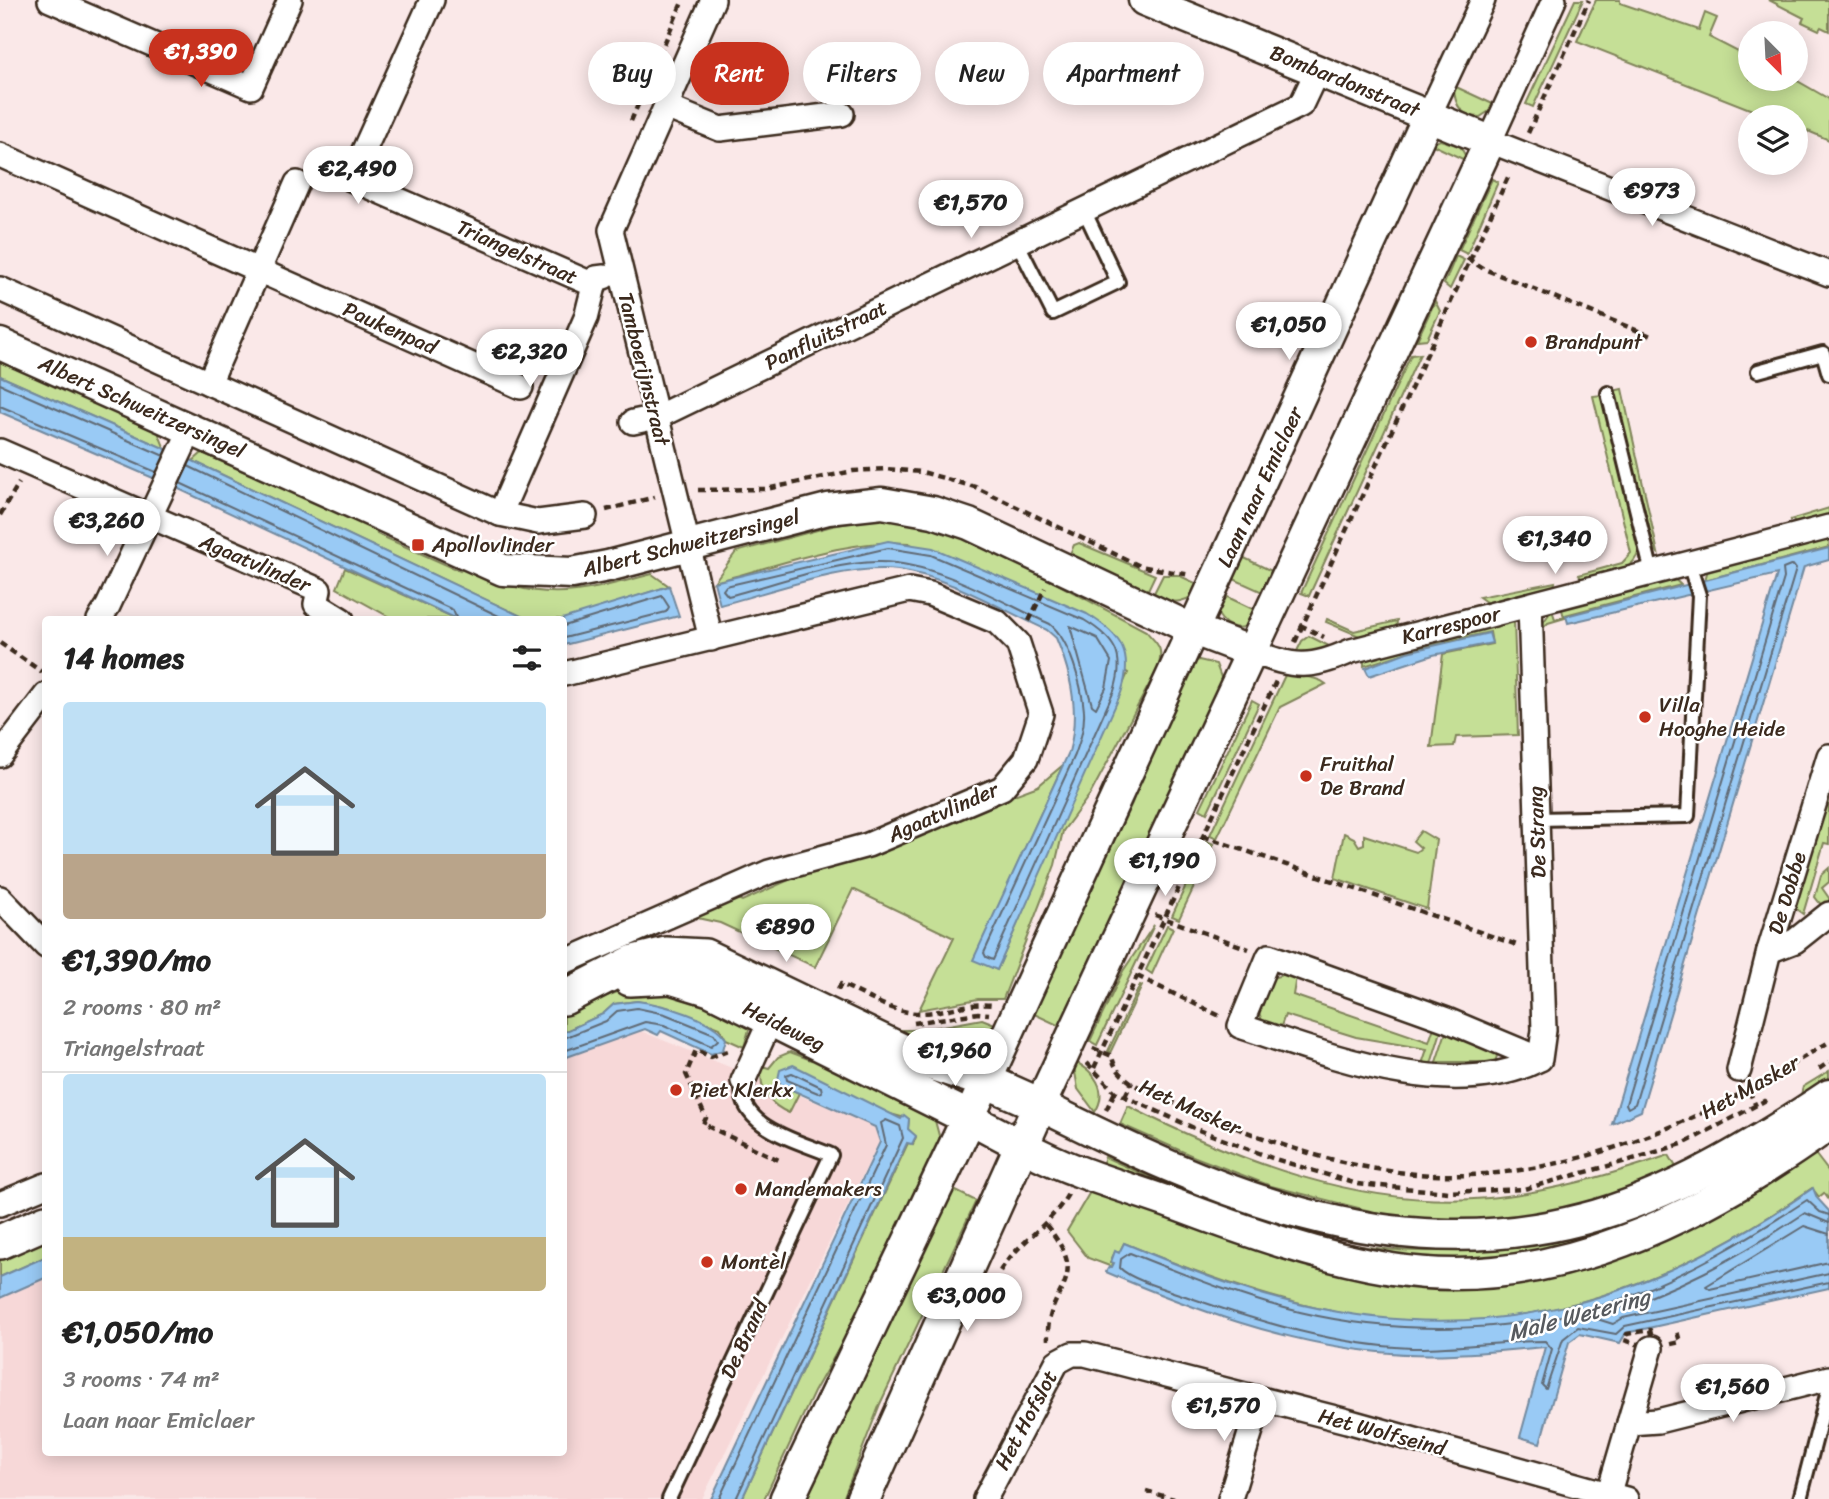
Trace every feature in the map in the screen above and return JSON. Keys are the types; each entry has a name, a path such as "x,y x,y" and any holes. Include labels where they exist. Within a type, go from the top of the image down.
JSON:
{"main road":[{"name":"Heideweg","path":"576,992 625,980 671,977 777,1006 827,1015 919,1059 986,1081 1040,1105"},
{"name":"Heideweg","path":"777,1006 969,1118"},
{"path":"863,1499 1040,1105"},
{"name":"Laan naar Emiclaer","path":"788,1499 969,1118"},
{"path":"0,1242 42,1224"}],"street":[{"path":"50,0 251,87 290,0"},
{"name":"Triangelstraat","path":"432,0 351,179 594,285"},
{"name":"Tamboerijnstraat","path":"711,639 611,230 713,0"},
{"name":"Bombardonstraat","path":"1144,0 1429,115"},
{"name":"Laan naar Emiclaer","path":"969,1118 1483,0"},
{"path":"1554,0 1040,1105 1200,1179 1274,1206 1345,1226 1449,1237 1535,1230 1585,1219 1623,1205 1732,1155 1829,1095"},
{"name":"Panfluitstraat","path":"632,422 657,416 1301,105 1318,69"},
{"path":"666,107 720,129 842,114"},
{"path":"1429,115 1829,274"},
{"name":"Paukenpad","path":"0,155 521,387"},
{"path":"209,383 297,183"},
{"path":"500,514 586,318 596,278 620,272"},
{"path":"0,289 500,514 538,522 585,516"},
{"name":"Albert Schweitzersingel","path":"0,344 187,439 503,570 572,573 828,509 882,503 933,512 969,524 1194,630"},
{"path":"101,616 187,439"},
{"path":"0,451 150,517"},
{"name":"Agaatvlinder","path":"150,517 319,590 316,604 336,616"},
{"name":"Karrespoor","path":"1252,652 1305,667 1322,664 1352,651 1829,527"},
{"name":"Agaatvlinder","path":"567,673 909,590 930,594 997,622 1018,643 1041,714 1026,759 1002,788 868,845 769,872 567,960"},
{"name":"De Strang","path":"1530,605 1544,1039 1540,1059"},
{"path":"1194,630 1252,652"},
{"path":"0,755 42,700"},
{"name":"De Dobbe","path":"1740,1069 1769,951 1829,756"},
{"path":"0,898 42,942"},
{"name":"De Dobbe","path":"1769,951 1795,941 1829,914"},
{"path":"1269,956 1447,1020 1540,1059 1506,1072 1446,1077 1371,1065 1317,1052 1240,1026 1269,956"},
{"name":"De Brand","path":"743,1081 777,1006"},
{"path":"969,1118 1079,1171 1292,1245 1394,1269 1450,1273 1506,1271 1563,1261 1614,1246 1667,1224 1726,1192 1829,1125"},
{"path":"0,1203 42,1187"},
{"path":"1614,1497 1629,1423 1651,1348"},
{"name":"Het Wolfseind","path":"1057,1362 1072,1354 1085,1354 1260,1401 1347,1420 1614,1497"},
{"name":"Het Hofslot","path":"985,1499 1057,1362"},
{"path":"1629,1423 1658,1421 1829,1378"},
{"path":"1230,1499 1260,1401"}],"lane":[{"path":"1017,242 1053,313 1118,282 1084,209"},
{"path":"1758,371 1823,353 1829,374"},
{"path":"1608,393 1652,573"},
{"path":"1537,819 1688,816 1699,595 1689,564"},
{"name":"De Brand","path":"669,1499 831,1155 755,1120 742,1102 743,1081"},
{"path":"1800,1499 1829,1387"}],"path":[{"path":"1101,1052 1285,663 1589,0"},
{"path":"1441,246 1485,269 1651,336"},
{"path":"0,515 30,464"},
{"path":"1027,626 1046,586"},
{"path":"0,643 42,671"},
{"path":"1203,836 1525,947"},
{"path":"1153,914 1269,956"},
{"path":"1137,976 1240,1026"},
{"path":"827,1015 841,984 900,1012 924,1013 972,1002 1001,1006 1015,1019"},
{"path":"904,1021 917,1023 978,1013 1015,1019"},
{"name":"Het Masker","path":"1070,1037 1111,1056 1112,1062 1132,1082 1237,1129 1332,1160 1416,1174 1466,1175 1531,1168 1593,1154 1647,1137 1695,1118 1749,1090 1829,1042"},
{"path":"753,1058 732,1047 726,1054 712,1057 696,1050 686,1074 706,1118 703,1124 781,1161"},
{"name":"Het Masker","path":"1101,1052 1094,1068 1115,1092 1196,1129 1357,1184 1449,1192 1524,1188 1630,1160 1685,1143 1756,1106"},
{"path":"1125,1096 1132,1082"},
{"name":"Het Hofslot","path":"1046,1226 1065,1251 1069,1264 1066,1279 1048,1322 1049,1346 1057,1362"},
{"path":"1677,1331 1680,1342"},
{"path":"1146,1491 1174,1499"}],"shaded area":[{"path":"611,1019 885,1130 702,1499 0,1499 0,1285 42,1266 42,1456 567,1456 567,1039"}],"green space":[{"path":"1575,0 1583,0 1533,107 1526,104"},
{"path":"1596,0 1620,0 1620,3 1699,30 1705,13 1717,18 1709,37 1738,52 1738,91 1808,91 1808,87 1829,99 1829,140 1808,131 1808,105 1740,105 1577,41"},
{"path":"1769,0 1829,0 1829,31 1808,25 1808,21 1802,21 1804,18"},
{"path":"1454,86 1497,106 1480,117 1468,115 1457,104"},
{"path":"1440,140 1460,146 1469,162 1431,144"},
{"path":"1492,179 1498,182 1467,254 1459,250"},
{"path":"1456,256 1464,260 1450,289 1444,284"},
{"path":"1435,301 1440,311 1427,339 1417,340"},
{"path":"1420,354 1309,596 1301,593 1411,355"},
{"path":"0,355 154,422 165,449 0,376"},
{"path":"1622,389 1658,553 1646,526 1613,391"},
{"path":"1601,395 1639,550 1636,558 1624,569 1582,581 1579,575 1622,563 1631,553 1593,396"},
{"path":"202,453 375,529 377,534 460,571 464,566 514,587 536,591 579,591 652,574 669,586 567,619 567,616 521,616 193,461"},
{"path":"1829,508 1829,517 1796,526 1793,520 1790,520"},
{"path":"883,517 960,532 1146,631 1160,649 1158,668 1091,793 1063,831 1055,865 1003,999 978,999 919,1010 954,938 853,889 815,967 720,923 693,917 731,896 742,901 791,879 1038,786 1063,765 974,959 997,970 1128,673 909,543 836,549 714,582 736,552 832,526"},
{"path":"1829,538 1829,547 1705,580 1709,566"},
{"path":"1079,543 1155,575 1146,594 1068,558 1074,545"},
{"path":"1238,555 1276,573 1269,595 1227,576"},
{"path":"345,568 450,616 388,616 337,588"},
{"path":"1163,575 1178,575 1204,587 1180,601 1152,597"},
{"path":"1671,576 1681,585 1565,615 1565,618 1548,623 1542,629 1542,624 1552,610 1555,619 1564,617 1561,606"},
{"path":"1555,582 1554,588 1490,605 1479,597"},
{"path":"1219,593 1259,612 1251,625 1234,627 1222,620 1216,610"},
{"path":"1327,619 1354,631 1397,621 1396,630 1364,638 1326,622"},
{"path":"1508,620 1514,621 1518,735 1456,737 1454,746 1431,747 1443,654 1492,644 1490,632 1427,646 1364,666 1364,657"},
{"path":"1309,636 1335,649 1319,657 1296,653 1302,641"},
{"path":"1199,660 1216,664 1222,680 1064,1028 1032,1013 1132,803 1158,728 1194,662"},
{"path":"1286,673 1313,678 1326,684 1280,707 1217,838 1210,835"},
{"path":"1252,700 1259,704 1207,813 1200,809"},
{"path":"1829,791 1829,844 1824,843 1803,914 1796,909 1796,901"},
{"path":"1421,831 1436,840 1427,909 1335,878 1344,833 1354,838 1359,846 1364,844 1364,835 1416,852 1421,848 1413,841"},
{"path":"1206,841 1214,844 1179,919 1172,916"},
{"path":"1829,868 1829,882 1822,888 1829,898 1829,907 1825,910 1815,897 1821,875"},
{"path":"1154,925 1097,1045 1090,1041 1123,971"},
{"path":"1167,925 1173,928 1152,974 1146,970"},
{"path":"1286,974 1296,977 1293,995 1429,1042 1434,1027 1442,1028 1430,1067 1422,1064 1427,1049 1356,1037 1285,1015 1280,1029 1263,1023 1258,1010 1268,979"},
{"path":"1140,985 1142,986 1110,1053 1108,1051"},
{"path":"629,988 674,988 750,1026 744,1047 726,1039 720,1028 667,1007 637,1001 614,1004 603,1014 567,1031 567,1010"},
{"path":"982,1019 1000,1026 993,1039 970,1055 955,1059 896,1030 922,1030"},
{"path":"1446,1032 1498,1052 1495,1063 1482,1066 1483,1062 1436,1062"},
{"path":"790,1052 811,1060 813,1054 934,1117 941,1143 875,1285 814,1392 764,1499 742,1499 908,1143 913,1144 916,1137 908,1129 909,1119 782,1085 799,1093 789,1113 775,1105 763,1089 762,1066 769,1068 778,1057"},
{"path":"1073,1061 1093,1075 1097,1082 1100,1096 1095,1112 1078,1089"},
{"path":"1829,1071 1829,1085 1800,1099 1803,1087"},
{"path":"1128,1106 1257,1162 1349,1189 1396,1196 1442,1200 1535,1192 1580,1182 1669,1155 1676,1167 1647,1187 1557,1219 1418,1223 1271,1186 1195,1157 1120,1124"},
{"path":"1794,1125 1801,1135 1679,1211 1592,1247 1502,1265 1410,1265 1318,1249 1227,1218 1101,1167 1105,1157 1222,1207 1313,1236 1389,1249 1434,1251 1526,1241 1615,1217 1658,1201 1711,1176"},
{"path":"1809,1146 1829,1172 1829,1200 1824,1193 1819,1197 1812,1188 1710,1251 1656,1276 1601,1296 1545,1311 1487,1320 1427,1322 1335,1312 1243,1288 1124,1243 1110,1262 1114,1263 1112,1267 1088,1258 1067,1231 1093,1187 1152,1203 1510,1281"},
{"path":"950,1188 976,1201 880,1404 843,1499 800,1499"},
{"path":"42,1237 42,1258 0,1277 0,1256"}],"water":[{"path":"0,376 193,461 521,616 451,616 181,490 0,412"},
{"path":"888,541 933,548 1087,614 1117,638 1125,656 1125,679 1121,693 997,970 973,960 1069,752 1072,737 1073,694 1056,638 1047,630 955,586 917,573 878,569 856,571 786,586 720,605 714,582"},
{"path":"1829,548 1829,560 1804,567 1641,1111 1612,1124 1777,574 1568,623 1566,616"},
{"path":"669,586 679,616 567,644 567,617"},
{"path":"1489,633 1492,643 1433,655 1369,676 1365,668 1407,652"},
{"path":"637,1001 660,1005 699,1019 719,1031 726,1039 723,1050 711,1054 661,1031 658,1035 645,1029 567,1057 567,1031 603,1014 614,1004"},
{"path":"793,1065 901,1119 904,1115 909,1119 908,1129 916,1136 912,1144 907,1143 742,1499 711,1499 880,1142 875,1127 781,1085 778,1079 780,1070"},
{"name":"Male Wetering","path":"1813,1188 1817,1198 1829,1211 1829,1288 1626,1333 1620,1343 1580,1334 1569,1342 1540,1443 1520,1437 1545,1347 1462,1354 1420,1354 1344,1347 1274,1332 1205,1311 1106,1272 1114,1263 1111,1262 1115,1251 1119,1253 1124,1243 1234,1286 1303,1305 1374,1317 1442,1321 1508,1317 1571,1305 1633,1285 1693,1259 1753,1227"},
{"path":"42,1258 42,1279 0,1298 0,1277"}],"place":[{"name":"Brandpunt","path":"1531,342"},
{"name":"Apollovlinder","path":"418,545"},
{"name":"Villa Hooghe Heide","path":"1645,717"},
{"name":"Fruithal De Brand","path":"1306,776"},
{"name":"Piet Klerkx","path":"676,1090"},
{"name":"Mandemakers","path":"741,1189"},
{"name":"Montèl","path":"707,1262"}]}
